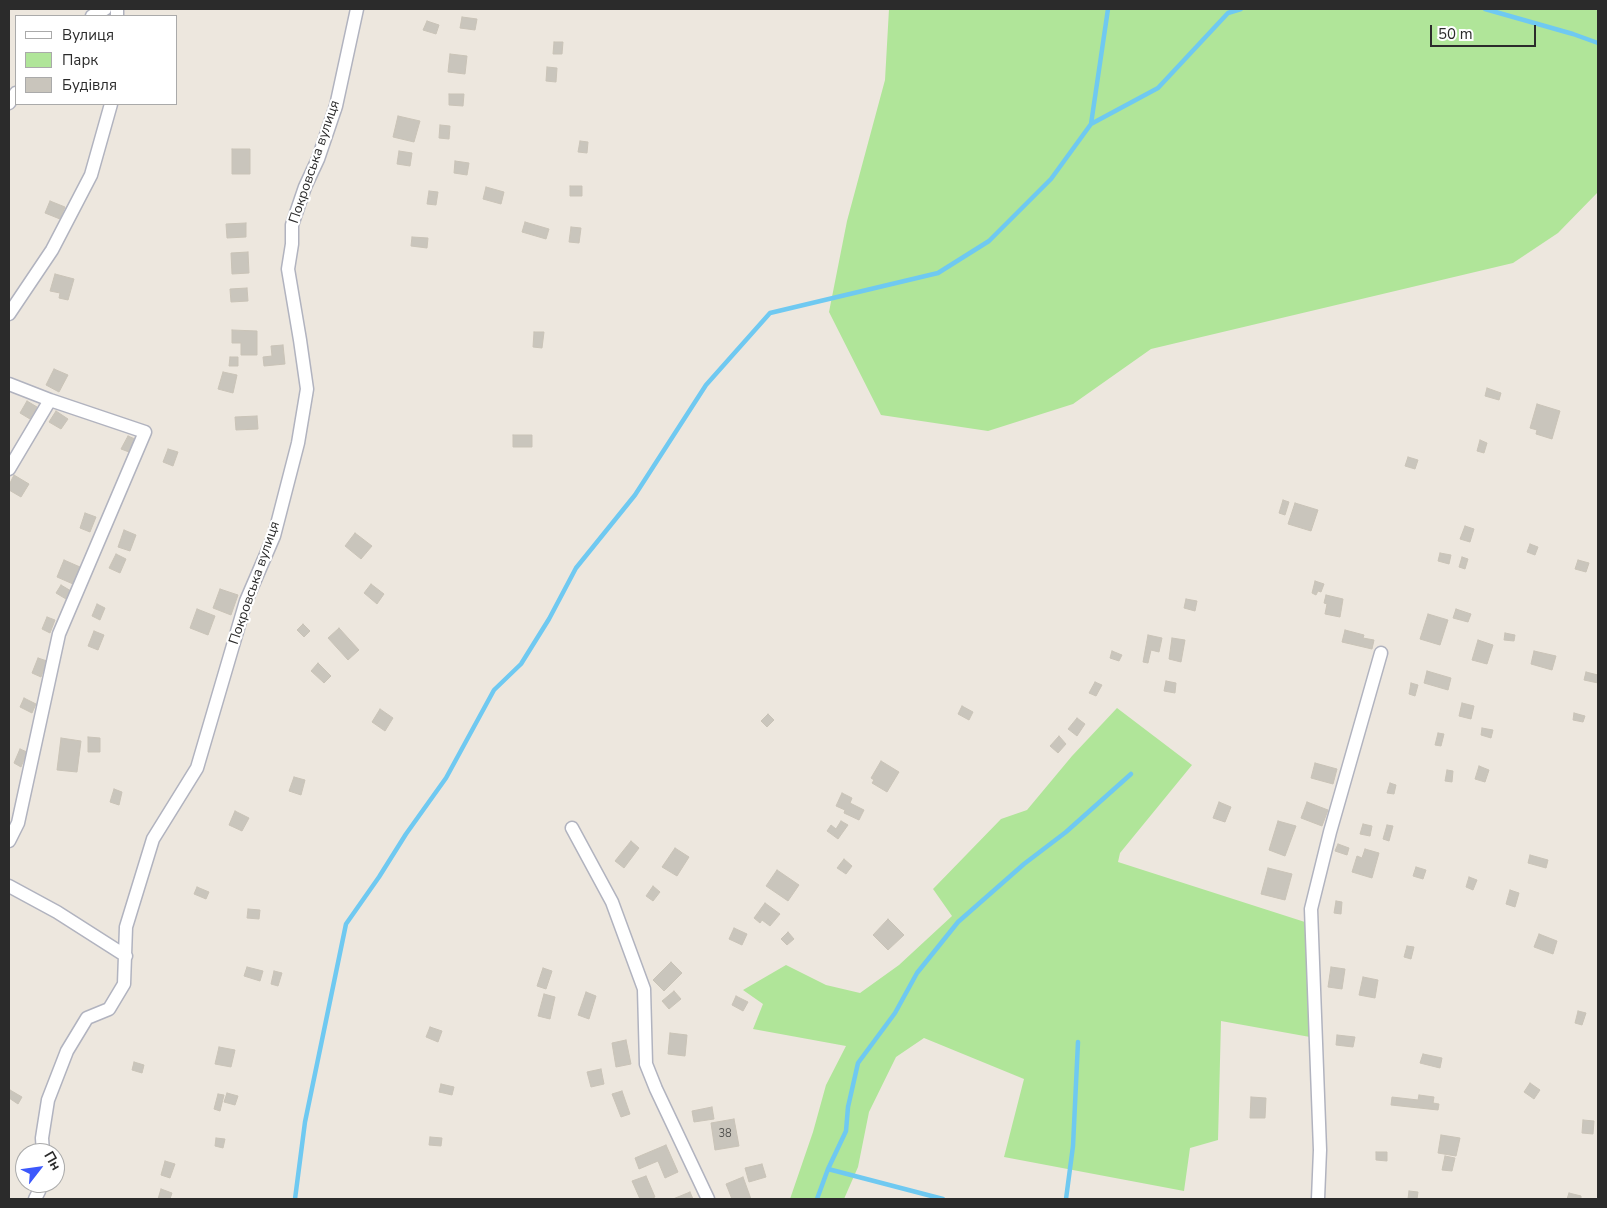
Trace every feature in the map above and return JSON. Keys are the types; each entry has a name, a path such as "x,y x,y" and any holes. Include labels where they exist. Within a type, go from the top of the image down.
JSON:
{"street":[{"path":"94,15 105,9"},
{"name":"Покровська вулиця","path":"42,1143 48,1100 67,1051 87,1018 109,1009 124,984 126,927 152,839 198,768 246,601 274,536 298,443 306,390 288,269 292,244 292,224 305,187 318,159 336,106 355,9"},
{"path":"9,314 52,250 91,175 110,105"},
{"path":"9,384 145,432 59,634 18,823 9,841"},
{"path":"9,469 50,400"},
{"path":"1318,1199 1320,1150 1311,909 1330,832 1381,653"},
{"path":"572,828 612,902 644,989 646,1064 708,1199"},
{"path":"9,886 57,912 126,956"}],"green space":[{"path":"889,9 1598,9 1598,192 1558,233 1513,263 1151,349 1073,404 988,431 881,415 829,312 847,221 885,80"},
{"path":"1117,708 1192,765 1120,853 1118,862 1308,923 1310,1037 1221,1021 1218,1140 1190,1148 1184,1191 1004,1157 1024,1079 924,1038 896,1057 869,1112 858,1167 844,1199 790,1199 813,1132 826,1085 846,1046 753,1029 763,1004 743,990 786,965 826,985 860,993 899,965 952,916 933,889 1001,819 1027,810 1072,756"}],"building":[{"path":"462,17 477,19 475,30 460,28"},
{"path":"427,21 439,25 436,34 423,30"},
{"path":"554,42 563,42 562,54 553,54"},
{"path":"450,54 467,56 465,74 448,72"},
{"path":"547,67 557,68 556,82 546,81"},
{"path":"449,94 464,94 463,106 449,105"},
{"path":"398,116 420,121 414,142 393,137"},
{"path":"440,125 450,126 449,139 439,138"},
{"path":"580,141 588,142 587,153 578,152"},
{"path":"232,149 250,149 250,174 232,174"},
{"path":"399,151 412,153 410,166 397,164"},
{"path":"455,161 469,163 467,175 454,173"},
{"path":"570,186 582,186 582,196 570,196"},
{"path":"486,187 504,192 501,204 483,199"},
{"path":"429,191 438,192 436,205 427,204"},
{"path":"50,201 65,207 60,219 45,213"},
{"path":"525,222 549,229 546,239 522,232"},
{"path":"246,223 246,237 227,238 226,224"},
{"path":"571,227 581,228 579,243 569,242"},
{"path":"412,237 428,238 427,248 411,246"},
{"path":"248,252 249,273 232,274 231,253"},
{"path":"55,274 74,279 68,300 59,298 60,293 50,291"},
{"path":"247,288 248,301 231,302 230,289"},
{"path":"232,330 257,331 257,355 241,355 241,343 232,343"},
{"path":"534,332 544,332 542,348 533,347"},
{"path":"283,345 285,364 264,366 263,357 272,356 271,346"},
{"path":"230,357 238,357 238,366 229,366"},
{"path":"54,369 68,375 59,392 46,385"},
{"path":"223,372 237,375 233,393 218,389"},
{"path":"1487,388 1501,393 1499,400 1485,396"},
{"path":"27,401 37,407 30,419 20,413"},
{"path":"1537,404 1560,411 1552,439 1536,434 1537,430 1530,428"},
{"path":"56,411 68,419 61,429 49,422"},
{"path":"257,416 258,429 236,430 235,417"},
{"path":"513,435 532,435 532,447 513,447"},
{"path":"128,436 135,439 129,452 121,449"},
{"path":"1480,440 1487,443 1484,453 1477,451"},
{"path":"168,449 178,452 173,466 163,462"},
{"path":"1408,457 1418,460 1415,469 1405,466"},
{"path":"14,475 29,484 21,497 9,490 9,485"},
{"path":"1283,500 1289,502 1285,515 1279,513"},
{"path":"1295,503 1318,510 1311,531 1288,524"},
{"path":"85,513 96,517 90,532 80,528"},
{"path":"1465,526 1474,529 1470,542 1460,539"},
{"path":"124,530 136,535 130,551 118,547"},
{"path":"355,533 372,546 361,559 345,546"},
{"path":"1530,544 1538,547 1535,555 1527,552"},
{"path":"1440,553 1451,555 1449,564 1438,561"},
{"path":"116,554 126,559 120,573 109,568"},
{"path":"1462,557 1468,559 1465,569 1459,567"},
{"path":"64,560 80,567 73,584 57,577"},
{"path":"1578,560 1589,563 1586,572 1575,569"},
{"path":"1315,581 1324,584 1321,592 1318,591 1316,595 1312,593"},
{"path":"371,584 384,594 377,604 364,593"},
{"path":"61,585 71,591 66,599 56,593"},
{"path":"220,589 238,595 231,615 213,608"},
{"path":"1326,595 1343,599 1340,617 1325,614 1327,604 1324,603"},
{"path":"1186,599 1197,601 1195,611 1184,608"},
{"path":"97,604 105,608 100,620 92,616"},
{"path":"197,609 215,616 208,635 190,628"},
{"path":"1456,609 1471,614 1468,622 1453,618"},
{"path":"1428,614 1448,620 1440,645 1420,639"},
{"path":"47,617 55,620 50,633 42,629"},
{"path":"303,624 310,631 304,637 297,630"},
{"path":"339,628 359,650 348,660 328,638"},
{"path":"1345,630 1364,635 1363,638 1374,640 1372,649 1342,642"},
{"path":"94,631 104,635 98,650 88,646"},
{"path":"1505,633 1515,635 1514,641 1504,640"},
{"path":"1148,635 1162,638 1159,652 1151,650 1148,663 1143,662"},
{"path":"1172,638 1185,640 1181,662 1169,659"},
{"path":"1478,640 1493,645 1487,664 1472,660"},
{"path":"1112,651 1122,655 1119,661 1110,658"},
{"path":"1534,651 1556,656 1552,670 1531,664"},
{"path":"38,658 47,661 41,677 32,673"},
{"path":"318,663 331,676 324,683 311,671"},
{"path":"1427,671 1451,678 1448,690 1424,683"},
{"path":"1586,672 1598,675 1598,683 1584,680"},
{"path":"1166,681 1176,683 1175,693 1164,691"},
{"path":"1095,682 1102,685 1096,696 1089,693"},
{"path":"1411,683 1418,685 1415,696 1409,694"},
{"path":"24,698 36,704 32,713 20,707"},
{"path":"1462,703 1474,706 1471,719 1459,716"},
{"path":"962,706 973,712 969,720 958,714"},
{"path":"380,709 393,718 385,731 372,722"},
{"path":"1574,713 1585,716 1583,722 1573,720"},
{"path":"768,714 774,720 767,727 761,721"},
{"path":"1077,718 1085,724 1077,736 1068,729"},
{"path":"1482,728 1493,730 1491,738 1481,735"},
{"path":"1438,733 1444,734 1441,746 1435,745"},
{"path":"1059,736 1066,744 1058,753 1050,746"},
{"path":"88,737 100,738 100,752 88,752"},
{"path":"61,738 81,741 77,772 57,770"},
{"path":"20,749 27,752 21,767 14,763"},
{"path":"881,761 899,772 887,792 872,783 874,780 871,778"},
{"path":"1315,763 1337,769 1333,784 1311,778"},
{"path":"1479,766 1489,770 1485,782 1475,779"},
{"path":"1447,770 1453,771 1452,782 1445,781"},
{"path":"294,777 305,780 301,795 289,791"},
{"path":"1390,783 1396,785 1394,794 1387,793"},
{"path":"114,789 122,792 119,805 110,802"},
{"path":"842,793 852,798 850,803 864,810 859,820 844,813 845,810 836,806"},
{"path":"1219,802 1231,807 1225,822 1213,818"},
{"path":"1307,802 1328,810 1322,826 1301,818"},
{"path":"235,811 249,818 242,831 229,825"},
{"path":"841,821 848,825 838,839 827,831 831,825 836,829"},
{"path":"1278,821 1296,826 1285,856 1269,850"},
{"path":"1363,824 1372,826 1370,836 1360,834"},
{"path":"1387,825 1393,826 1389,841 1383,839"},
{"path":"631,841 639,848 624,868 615,861"},
{"path":"1338,844 1349,848 1347,855 1335,851"},
{"path":"675,848 689,857 677,876 662,867"},
{"path":"1365,849 1379,853 1372,878 1352,872 1357,856 1362,858"},
{"path":"1530,855 1548,860 1546,868 1528,863"},
{"path":"844,859 852,866 846,874 837,868"},
{"path":"1416,867 1426,870 1423,879 1413,876"},
{"path":"1268,868 1292,874 1285,900 1261,894"},
{"path":"777,870 799,885 788,901 766,886"},
{"path":"1469,877 1477,880 1473,890 1466,887"},
{"path":"653,886 660,892 653,901 646,896"},
{"path":"197,887 209,892 206,899 194,894"},
{"path":"1510,890 1519,893 1515,907 1506,904"},
{"path":"1336,901 1342,902 1341,914 1334,913"},
{"path":"765,903 780,914 770,926 762,920 760,923 754,918"},
{"path":"248,909 260,910 259,919 247,918"},
{"path":"888,919 904,935 888,950 873,935"},
{"path":"734,928 747,934 742,945 729,939"},
{"path":"788,932 794,939 787,945 781,939"},
{"path":"1539,934 1557,941 1553,954 1534,947"},
{"path":"1407,946 1414,947 1411,959 1404,957"},
{"path":"671,962 682,973 664,991 653,980"},
{"path":"247,967 263,971 260,981 244,976"},
{"path":"1331,967 1345,969 1342,989 1328,987"},
{"path":"543,968 552,971 546,989 537,986"},
{"path":"274,971 282,973 278,986 271,984"},
{"path":"1363,977 1378,980 1375,998 1359,995"},
{"path":"674,991 681,999 669,1009 662,1001"},
{"path":"586,992 596,996 589,1019 578,1015"},
{"path":"544,994 555,997 550,1019 538,1016"},
{"path":"736,996 748,1002 743,1011 732,1005"},
{"path":"1578,1011 1586,1013 1582,1025 1575,1023"},
{"path":"430,1027 442,1031 438,1042 426,1037"},
{"path":"670,1033 687,1035 685,1056 668,1054"},
{"path":"1337,1035 1355,1037 1353,1047 1336,1045"},
{"path":"626,1040 631,1064 616,1067 612,1043"},
{"path":"219,1047 235,1050 231,1067 215,1064"},
{"path":"1423,1054 1442,1058 1440,1068 1420,1063"},
{"path":"134,1062 144,1065 142,1073 132,1070"},
{"path":"601,1069 604,1084 591,1087 587,1072"},
{"path":"1530,1083 1540,1090 1534,1099 1524,1092"},
{"path":"441,1084 454,1087 452,1095 439,1092"},
{"path":"10,1090 22,1097 18,1104 9,1098"},
{"path":"622,1091 630,1114 621,1117 612,1094"},
{"path":"227,1093 238,1096 235,1105 224,1102"},
{"path":"218,1094 224,1095 220,1111 214,1109"},
{"path":"1419,1095 1434,1097 1433,1103 1439,1104 1438,1110 1391,1105 1392,1097 1418,1100"},
{"path":"1251,1097 1266,1098 1265,1118 1250,1118"},
{"path":"712,1107 714,1119 694,1122 692,1111"},
{"path":"734,1119 739,1146 715,1150 711,1123"},
{"path":"1583,1120 1594,1121 1593,1134 1582,1133"},
{"path":"1441,1135 1460,1138 1456,1156 1438,1153"},
{"path":"430,1137 442,1138 441,1146 429,1145"},
{"path":"216,1138 225,1139 223,1148 215,1146"},
{"path":"666,1145 678,1172 665,1178 658,1161 639,1169 635,1158"},
{"path":"1376,1152 1387,1152 1387,1161 1376,1160"},
{"path":"1445,1156 1455,1158 1452,1171 1442,1170"},
{"path":"165,1161 175,1164 170,1178 161,1175"},
{"path":"762,1164 766,1177 749,1182 745,1168"},
{"path":"646,1176 655,1197 640,1199 632,1181"},
{"path":"743,1177 751,1199 732,1199 726,1184"},
{"path":"161,1189 172,1193 170,1199 158,1199"},
{"path":"1409,1191 1418,1192 1417,1199 1408,1199"},
{"path":"690,1192 693,1199 673,1199"},
{"path":"1569,1193 1581,1196 1581,1199 1567,1199"}],"waterway":[{"path":"295,1199 305,1122 346,924 446,778 494,690 521,664 549,619 576,568 635,495 706,385 770,313 938,273 989,241 1051,179 1091,124 1108,9"},
{"path":"1091,124 1158,88 1228,13 1241,9"},
{"path":"1485,9 1598,43"},
{"path":"817,1199 828,1169 846,1131 848,1107 858,1063 895,1013 917,973 958,922 1024,864 1066,832 1131,774"},
{"path":"1066,1199 1073,1146 1078,1042"},
{"path":"828,1169 943,1199"}]}
